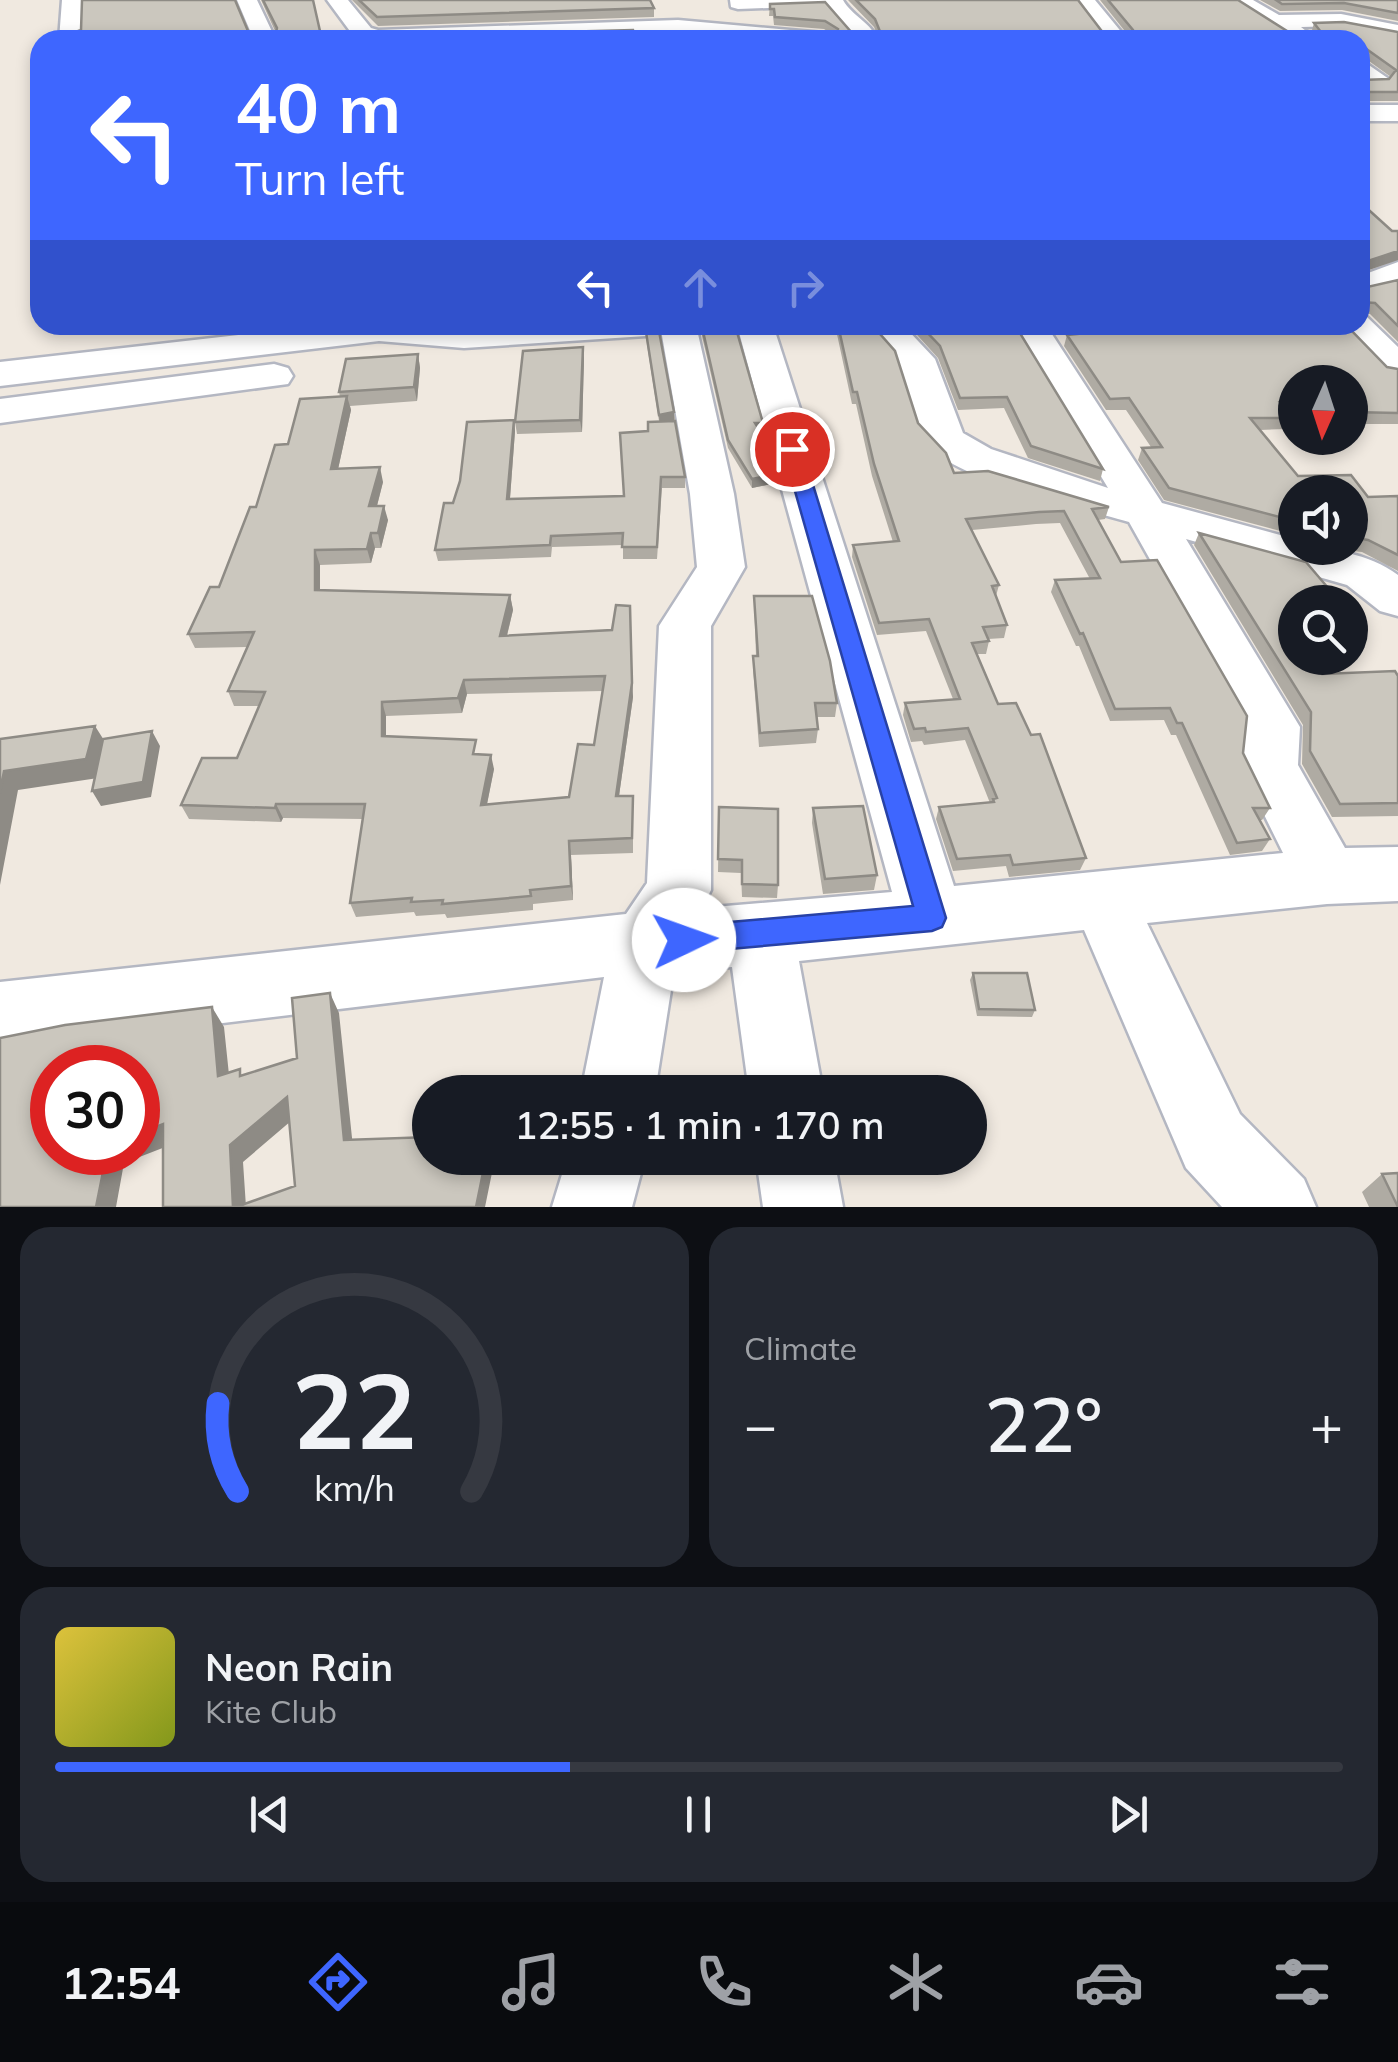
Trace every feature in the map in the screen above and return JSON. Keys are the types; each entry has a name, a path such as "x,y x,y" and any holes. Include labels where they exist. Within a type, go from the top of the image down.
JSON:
{"street":[{"path":"70,30 72,0"},
{"path":"247,0 261,30"},
{"path":"338,0 361,30"},
{"path":"652,0 678,26"},
{"path":"733,3 833,0 848,23 860,30"},
{"path":"1084,0 1109,30"},
{"path":"1239,0 1292,30"},
{"path":"1316,0 1349,0"},
{"path":"1277,21 1341,20 1398,32"},
{"path":"558,30 678,26 720,30"},
{"path":"1370,113 1398,113"},
{"path":"1370,284 1398,272"},
{"path":"0,374 348,335"},
{"path":"440,335 464,337"},
{"path":"0,411 344,366 478,335"},
{"path":"621,1075 645,942 679,890 684,626 721,567 714,541 712,494 680,335"},
{"path":"758,335 932,918"},
{"path":"893,335 916,358 933,419 948,442 976,458 1045,484 1364,574 1398,599"},
{"path":"1034,335 1147,512 1272,727 1268,766 1327,876"},
{"path":"1364,335 1398,368"},
{"path":"0,1016 645,942 762,935 1327,876 1398,874"},
{"path":"1102,900 1213,1141 1276,1207"},
{"path":"762,935 783,1075"},
{"path":"798,1175 803,1207"}],"building":[{"path":"82,0 235,0 248,30 81,30"},
{"path":"263,0 313,0 320,30 277,30"},
{"path":"359,0 650,0 654,8 377,17"},
{"path":"856,0 1078,0 1101,30 879,30 875,19"},
{"path":"1108,0 1238,0 1286,30 1133,30"},
{"path":"1276,0 1398,0 1398,13 1344,3 1282,4"},
{"path":"825,2 850,30 838,30 825,21 775,17 774,9 770,9 770,4"},
{"path":"1344,22 1398,32 1398,92 1370,92 1370,80 1389,79 1396,70 1370,52 1370,30 1319,30 1314,23"},
{"path":"1370,211 1392,231 1398,231 1398,251 1370,260"},
{"path":"1398,280 1398,326 1370,303 1370,286"},
{"path":"646,335 660,335 674,412 659,415"},
{"path":"704,335 738,335 763,423 755,423 768,443 777,474 752,479 728,440"},
{"path":"840,335 881,335 895,351 918,423 946,453 954,473 988,471 1109,507 1092,509 1121,562 1157,560 1247,716 1243,753 1270,808 1253,808 1270,839 1237,843 1182,723 1177,723 1170,708 1115,709 1083,633 1080,634 1055,580 1100,578 1064,511 1039,512 966,519 999,585 992,586 1007,625 983,627 989,641 972,643 998,704 1016,703 1031,735 1040,734 1086,858 1013,865 1010,855 957,859 939,807 994,802 997,798 968,728 926,732 925,728 914,729 905,703 960,699 929,619 879,623 853,545 899,541 874,464 857,392 853,392"},
{"path":"930,335 1021,335 1103,469 1031,446 1007,397 960,398 940,346"},
{"path":"1067,335 1356,335 1387,367 1398,369 1398,413 1368,412 1368,365 1278,365 1278,418 1250,418 1297,475 1278,475 1278,517 1169,488 1142,448 1162,447 1129,398 1110,399"},
{"path":"583,347 580,420 515,422 523,351"},
{"path":"418,354 414,387 339,392 346,359"},
{"path":"347,396 331,469 380,467 369,506 384,506 378,533 371,533 367,549 315,550 315,590 510,595 500,636 612,630 616,605 630,606 632,683 616,796 633,796 632,838 569,841 571,886 530,890 531,896 442,904 443,900 411,902 412,898 350,903 365,804 276,804 275,808 181,805 202,758 237,758 265,692 228,691 254,632 188,634 210,587 219,587 250,507 256,507 275,445 288,444 300,399","holes":["605,676 594,745 578,744 569,797 481,805 491,755 473,754 476,740 382,736 382,702 458,698 464,680"]},
{"path":"514,420 507,499 624,496 620,433 648,431 648,422 675,421 685,477 661,477 657,547 622,547 623,533 551,536 550,545 435,550 444,503 453,503 460,481 467,422"},
{"path":"1398,496 1398,555 1368,540 1368,497"},
{"path":"1199,533 1278,554 1278,565 1309,565 1326,585 1278,585 1278,659"},
{"path":"754,596 812,596 837,703 815,703 818,729 760,733 753,656 758,656"},
{"path":"1395,671 1398,803 1340,804 1310,751 1311,712 1288,675"},
{"path":"95,726 86,759 4,771 0,793 0,739"},
{"path":"152,731 143,782 92,791 103,739"},
{"path":"863,806 877,875 825,879 813,808"},
{"path":"719,807 778,809 778,885 742,884 742,860 718,859"},
{"path":"973,973 1027,973 1035,1010 979,1009"},
{"path":"330,993 344,1140 412,1138 412,1175 483,1175 476,1207 236,1207 295,1186 287,1097 230,1145 233,1207 163,1207 160,1045 30,1045 30,1175 102,1175 96,1207 0,1207 0,1038 65,1025 212,1007 218,1076 240,1069 240,1076 297,1058 292,998"},
{"path":"1398,1173 1398,1207 1382,1174"}],"route":[{"path":"684,940 932,918 792,449"}]}
